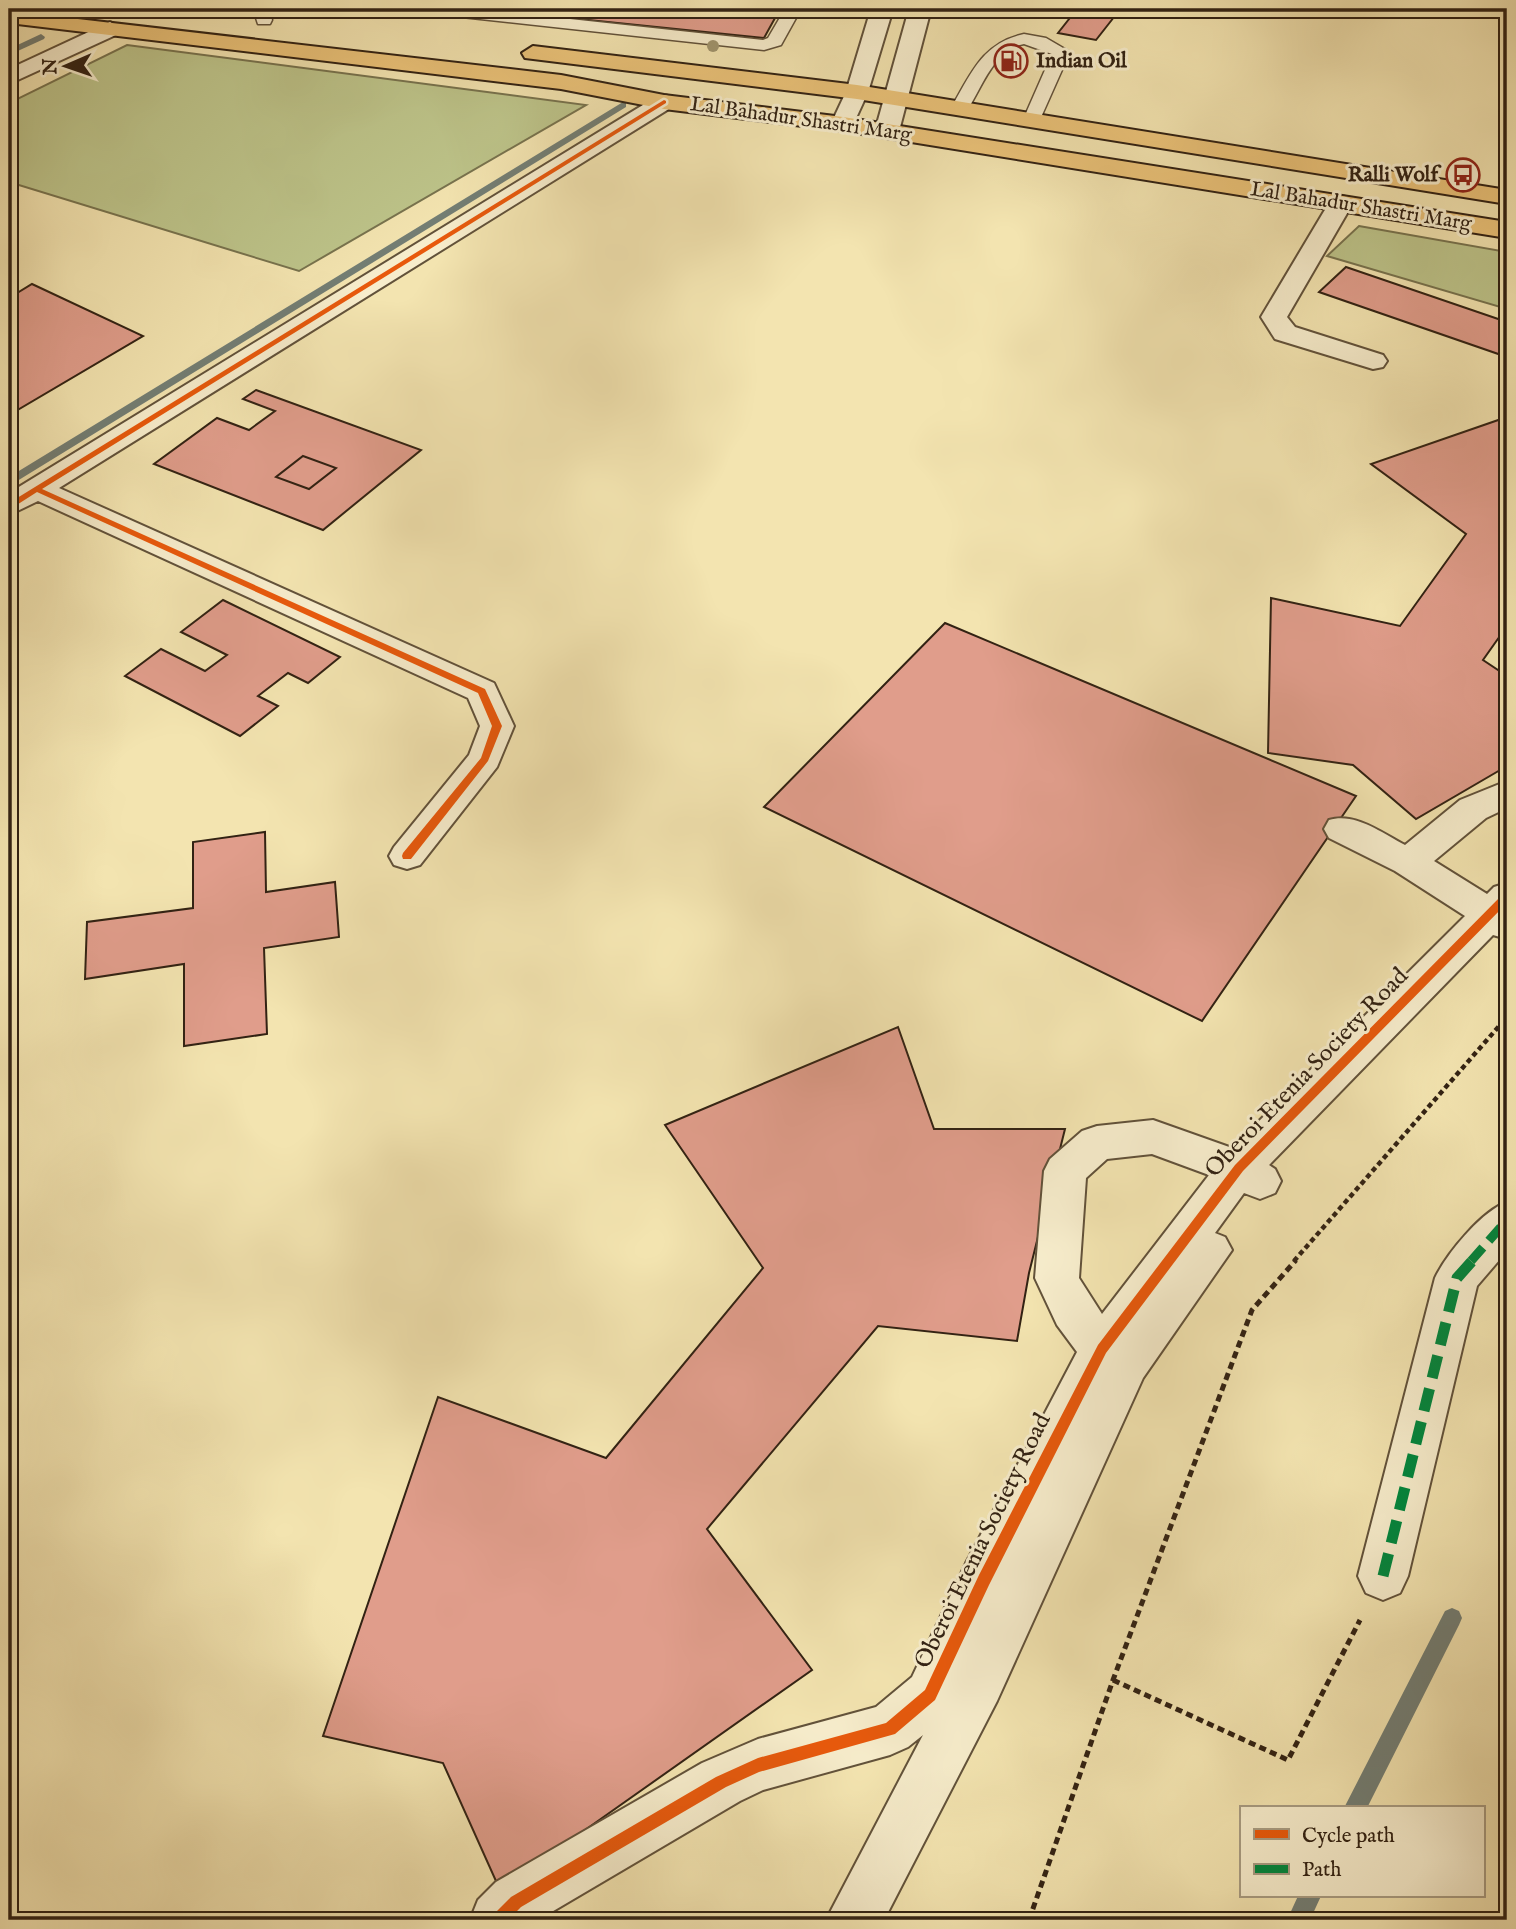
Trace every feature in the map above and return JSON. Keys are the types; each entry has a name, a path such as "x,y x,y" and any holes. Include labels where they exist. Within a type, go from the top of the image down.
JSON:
{"main road":[{"path":"237,17 263,14 289,23"},
{"name":"Lal Bahadur Shastri Marg","path":"9,18 561,82 664,102 843,124 1507,230"},
{"name":"Lal Bahadur Shastri Marg","path":"510,50 857,92 1507,197"},
{"path":"765,81 826,78 846,75 865,66"}],"street":[{"path":"843,124 857,92 882,9"},
{"path":"887,131 920,9"},
{"path":"9,55 71,24"},
{"path":"9,77 110,29"},
{"path":"9,506 664,102"},
{"path":"1341,203 1274,317 1285,333 1373,361"},
{"path":"36,489 482,691 497,726 485,760 407,856"},
{"path":"1408,862 1473,809 1507,793"},
{"path":"855,1920 940,1758 955,1689 1114,1357 1250,1174 1503,915 1408,862 1342,830"},
{"path":"1114,1357 1073,1311 1057,1278 1065,1171 1097,1143 1153,1137 1250,1174"},
{"path":"1383,1576 1457,1278 1507,1220"},
{"path":"498,1920 516,1902 721,1782 758,1765 890,1729 955,1689"},
{"path":"890,1729 940,1758"}],"lane":[{"path":"434,9 764,45 775,41 793,9"},
{"path":"960,108 997,47 1016,38 1049,45 1061,52 1032,120"}],"path":[{"path":"1029,1920 1113,1680 1252,1310 1507,1017"},
{"path":"1113,1680 1288,1760 1383,1576"}],"green space":[{"path":"127,45 586,105 299,271 9,182 9,103"},
{"path":"1359,226 1507,252 1507,309 1327,256"}],"building":[{"path":"480,9 780,9 764,38"},
{"path":"1077,9 1118,12 1096,40 1058,33"},
{"path":"1346,267 1507,322 1507,357 1319,292"},
{"path":"32,284 143,336 9,415 9,298"},
{"path":"256,390 421,450 323,530 154,464 217,418 249,430 275,411 243,399"},
{"path":"1507,417 1507,626 1483,660 1507,676 1507,766 1416,819 1353,765 1268,753 1271,598 1400,626 1466,534 1371,464"},
{"path":"303,456 336,468 309,489 276,477"},
{"path":"223,600 340,657 308,683 288,673 258,696 278,706 240,736 125,676 161,649 205,671 227,655 181,632"},
{"path":"945,623 1356,796 1202,1021 764,807"},
{"path":"265,832 266,892 335,882 339,937 264,948 267,1034 184,1046 184,964 85,979 87,922 193,908 193,842"},
{"path":"898,1027 934,1129 1065,1129 1029,1273 1017,1341 878,1326 707,1529 812,1670 500,1890 443,1763 323,1736 438,1397 606,1458 763,1268 665,1125"}],"waterway":[{"path":"9,52 41,37"},
{"path":"9,482 623,105"},
{"path":"1356,1806 1452,1618"},
{"path":"1298,1920 1309,1898"}],"marked path":[{"path":"1383,1576 1457,1278 1507,1220"}],"cycle path":[{"path":"9,506 664,102"},
{"path":"36,489 482,691 497,726 485,759 407,856"},
{"name":"Oberoi Etenia Society Road","path":"498,1920 516,1902 721,1782 758,1765 890,1729 930,1695 984,1580 1102,1349 1239,1168 1507,897"}],"place":[{"name":"Indian Oil","path":"1011,61"},
{"name":"Ralli Wolf","path":"1463,175"}]}
